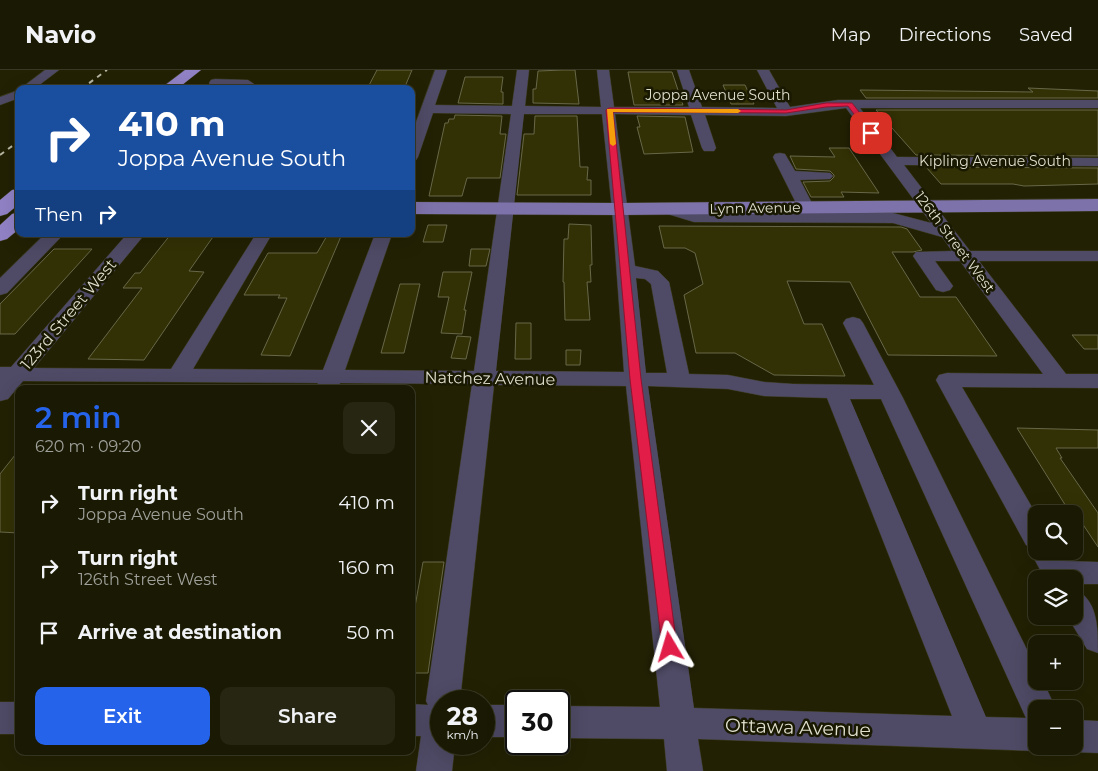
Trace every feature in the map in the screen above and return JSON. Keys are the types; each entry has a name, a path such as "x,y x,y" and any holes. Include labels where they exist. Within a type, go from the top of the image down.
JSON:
{"highway":[{"path":"162,85 174,70"},
{"path":"163,85 194,70"},
{"path":"0,235 10,206"}],"main road":[{"name":"Lynn Avenue","path":"415,208 667,209 1098,205"}],"street":[{"path":"32,85 53,70"},
{"path":"212,85 235,70"},
{"path":"415,136 427,112 441,70"},
{"path":"439,690 483,378 523,70"},
{"path":"603,70 620,209 636,379 685,771"},
{"path":"682,70 709,148"},
{"path":"763,70 786,112"},
{"path":"230,85 247,85"},
{"path":"0,101 15,95"},
{"name":"Joppa Avenue South","path":"415,115 427,112 518,109 786,112 814,109 826,105 850,104 1098,104"},
{"name":"126th Street West","path":"850,104 1060,381"},
{"path":"780,157 806,207"},
{"name":"Kipling Avenue South","path":"893,161 1098,162"},
{"path":"789,175 825,176"},
{"path":"667,209 692,216 893,218 909,220 950,234"},
{"path":"0,289 52,237"},
{"name":"123rd Street West","path":"0,394 8,374 133,237"},
{"path":"178,376 262,237"},
{"path":"329,383 383,237"},
{"path":"942,286 922,256 1098,256"},
{"path":"625,270 651,275 660,282 678,380"},
{"path":"853,323 889,392 1035,700"},
{"name":"Natchez Avenue","path":"8,374 178,376 329,383 483,378 636,379 728,382 764,389 793,391 889,392"},
{"path":"1028,524 947,380 1098,381"},
{"path":"835,391 976,733"},
{"path":"1053,567 1098,573"},
{"path":"1083,616 1098,640"},
{"path":"0,718 15,718"},
{"name":"Ottawa Avenue","path":"570,722 679,723 1028,735"},
{"path":"1083,736 1098,737"},
{"path":"434,755 434,771"}],"building":[{"path":"377,70 412,70 406,85 369,85"},
{"path":"575,70 579,104 533,103 533,89 536,89 538,71"},
{"path":"628,72 672,72 683,105 634,105"},
{"path":"465,77 503,77 501,92 503,92 503,104 458,103"},
{"path":"723,85 745,85 754,104 731,104"},
{"path":"1028,88 1098,91 1098,98 866,98 860,90 1033,92"},
{"path":"876,110 1098,110 1098,156 916,155"},
{"path":"455,115 502,116 500,134 506,134 500,178 467,178 462,196 429,196 445,123 448,123 449,119 454,119"},
{"path":"535,116 577,116 580,167 588,167 587,180 591,180 591,195 517,195 524,134 534,134"},
{"path":"637,116 685,117 693,152 644,154 637,127 640,127"},
{"path":"829,148 849,148 879,193 841,192 844,197 811,197 803,182 830,181 834,175 830,171 796,169 790,156 835,157"},
{"path":"926,167 1098,168 1098,184 1024,186 1013,184 941,184"},
{"path":"569,224 591,225 591,282 587,282 590,320 565,320 563,282 564,239 568,239"},
{"path":"428,225 447,225 443,242 423,242"},
{"path":"659,226 901,227 907,229 922,250 892,252 920,297 956,297 997,356 888,355 850,282 787,281 804,324 822,324 845,376 774,375 735,353 696,353 684,295 703,284 695,253 685,248 664,248"},
{"path":"169,237 213,237 189,271 204,272 144,360 88,359 142,288 123,288 135,273 140,273"},
{"path":"326,237 341,237 290,356 261,355 287,298 278,298 280,295 244,295 268,253 317,253"},
{"path":"54,249 92,249 15,334 0,334 0,304"},
{"path":"471,249 490,249 486,266 469,266"},
{"path":"443,272 472,272 464,310 466,310 462,334 441,333 449,297 438,297"},
{"path":"400,284 420,284 404,353 381,353"},
{"path":"516,323 531,323 531,359 515,359"},
{"path":"1072,335 1098,335 1098,349 1084,349"},
{"path":"457,336 471,337 466,359 451,358"},
{"path":"566,350 581,350 580,365 566,365"},
{"path":"1017,428 1098,430 1098,448 1056,448 1062,458 1060,458 1098,513 1098,547 1083,524 1083,505 1065,505"},
{"path":"15,455 15,533 0,532 0,474"},
{"path":"423,562 444,562 428,673 415,673 415,607"}],"railway":[{"path":"86,85 107,70"},
{"path":"0,155 15,144"}],"slow traffic":[{"path":"613,144 609,110 738,111"}],"route":[{"path":"670,647 636,379 609,110 786,112 814,109 826,105 850,104 871,133"}]}
